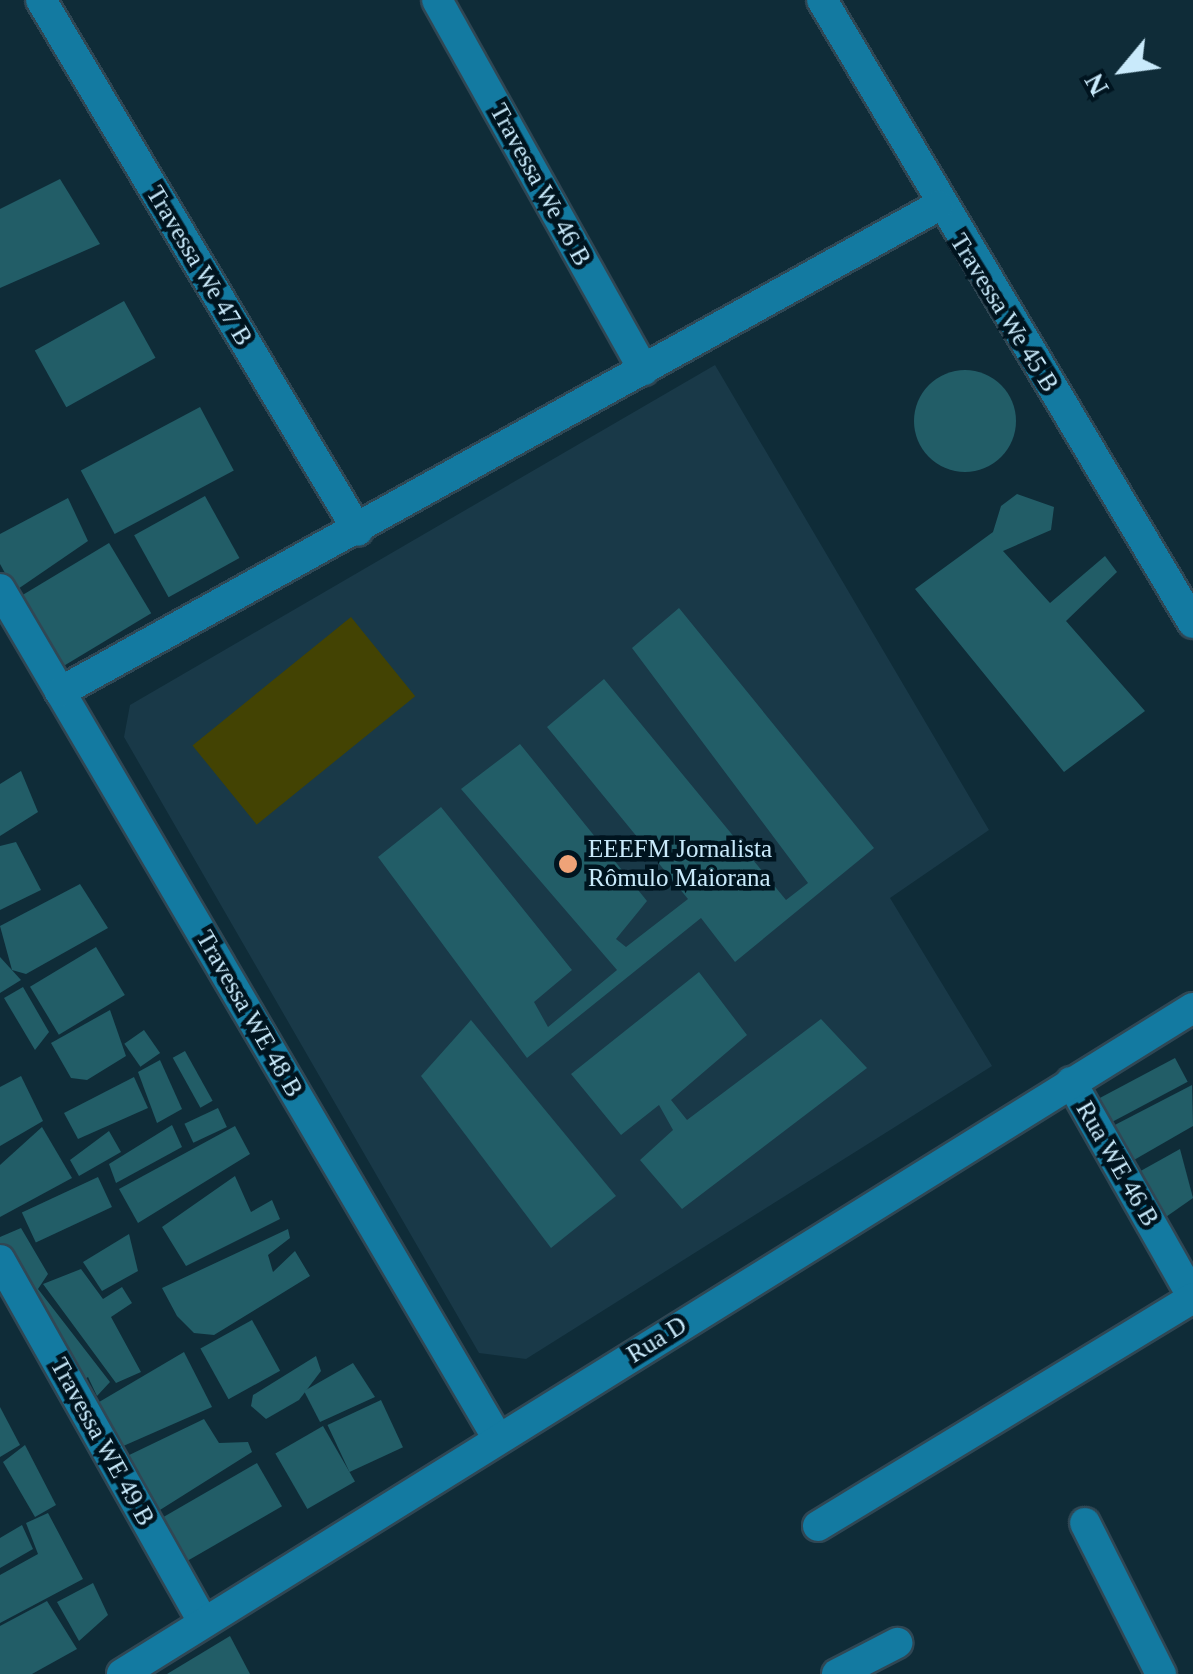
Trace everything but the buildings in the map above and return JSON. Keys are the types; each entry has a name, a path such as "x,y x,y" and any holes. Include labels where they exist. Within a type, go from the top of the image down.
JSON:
{"street":[{"name":"Travessa We 47 B","path":"41,0 358,532"},
{"name":"Travessa We 46 B","path":"437,0 644,370"},
{"name":"Travessa We 45 B","path":"822,0 938,206 1193,623"},
{"path":"60,692 358,532 938,206"},
{"name":"Travessa WE 48 B","path":"0,589 498,1439"},
{"name":"Rua D","path":"122,1674 1193,1008"},
{"name":"Rua WE 46 B","path":"1071,1082 1193,1298"},
{"name":"Travessa WE 49 B","path":"0,1260 204,1624"},
{"path":"818,1526 1193,1298"},
{"path":"1085,1523 1161,1674"},
{"path":"837,1674 898,1643"}],"shaded area":[{"name":"EEEFM Jornalista Rômulo Maiorana","path":"715,365 989,830 890,898 992,1066 526,1359 479,1353 124,737 130,705"},
{"path":"351,617 415,696 257,825 192,745"}],"place":[{"name":"EEEFM Jornalista Rômulo Maiorana","path":"568,864"}]}
